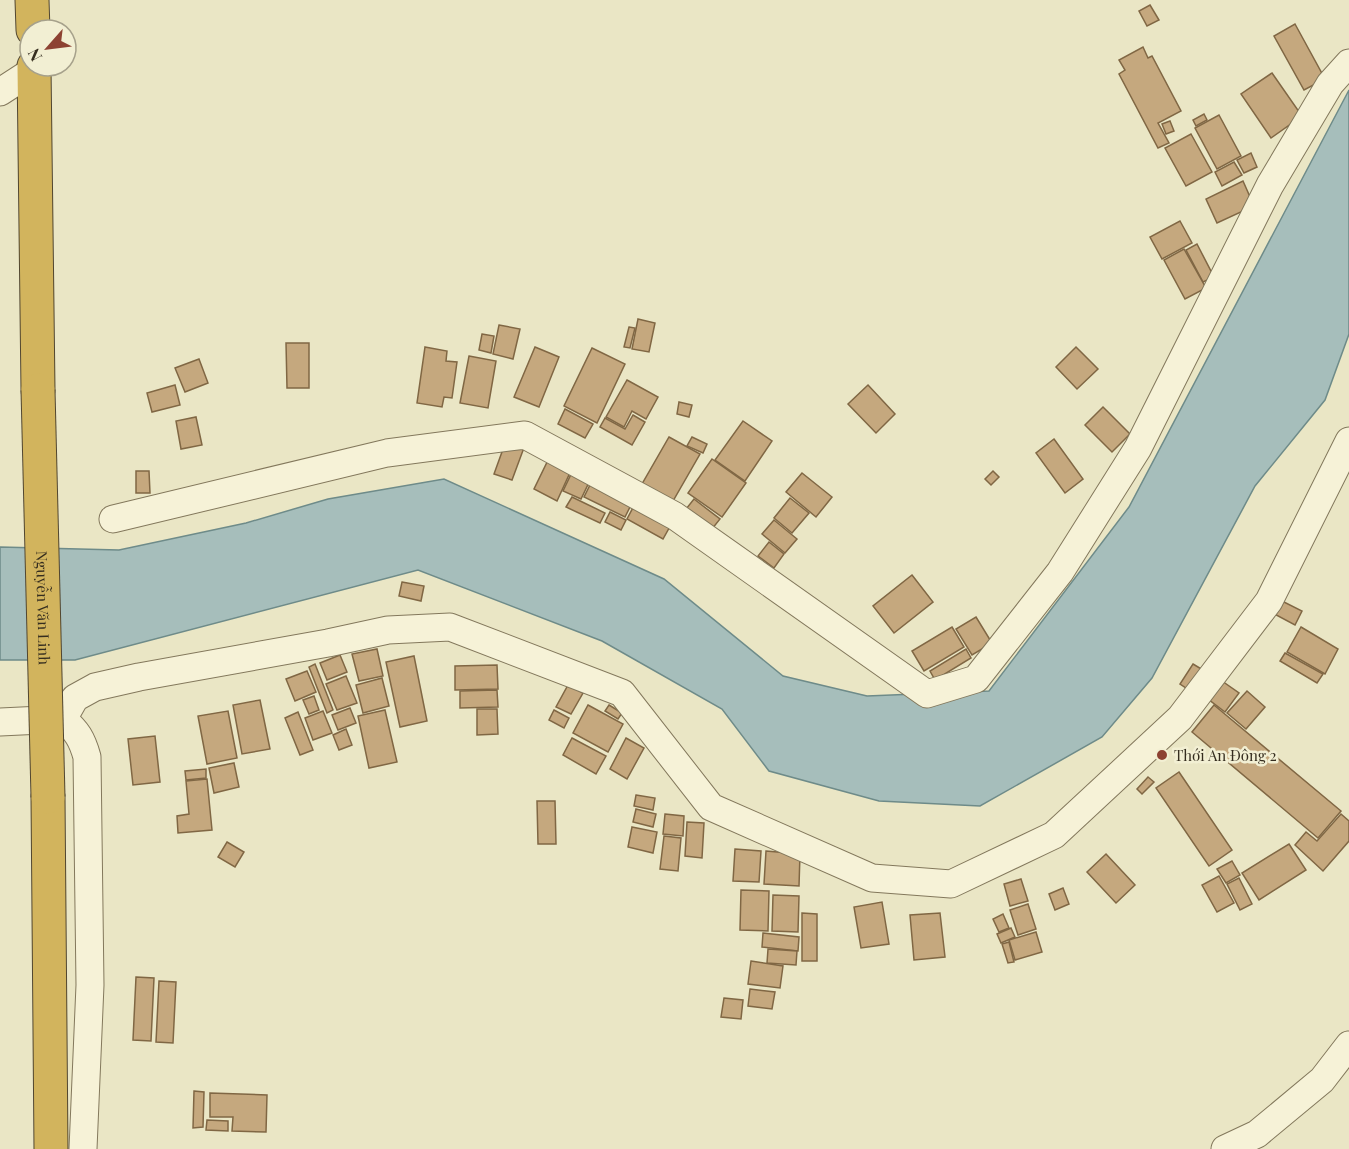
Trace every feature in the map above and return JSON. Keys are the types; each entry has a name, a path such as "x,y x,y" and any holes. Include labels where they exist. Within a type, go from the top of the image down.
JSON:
{"highway":[{"path":"32,0 33,18"},
{"name":"Nguyễn Văn Linh","path":"34,78 38,390 48,797 51,1149"}],"street":[{"path":"113,519 387,453 525,435 675,516 927,694 976,679 1060,572 1138,448 1270,185 1330,84 1349,63"},
{"path":"0,92 20,78"},
{"path":"63,719 75,698 95,687 388,630 450,627 622,693 711,807 872,878 951,884 1054,835 1180,718 1269,601 1349,441"},
{"path":"0,722 63,719 76,730 82,739 87,757 90,986 83,1149"},
{"path":"1225,1149 1259,1141 1322,1080 1349,1045"}],"water":[{"path":"1349,90 1349,334 1325,400 1255,486 1152,678 1102,737 980,806 879,801 769,771 722,709 602,641 418,570 75,660 0,660 0,547 119,550 246,523 328,499 444,479 664,579 783,676 867,696 989,691 1129,507"}],"building":[{"path":"1150,5 1159,20 1147,26 1139,11"},
{"path":"1295,24 1325,79 1304,90 1274,36"},
{"path":"1143,47 1148,58 1152,56 1181,111 1158,123 1169,143 1158,148 1119,74 1125,70 1119,60"},
{"path":"1272,73 1302,116 1271,138 1241,94"},
{"path":"1204,114 1207,120 1196,126 1193,120"},
{"path":"1219,115 1241,156 1217,169 1195,128"},
{"path":"1170,121 1174,131 1166,134 1162,124"},
{"path":"1191,134 1212,172 1186,186 1165,148"},
{"path":"1251,153 1257,167 1244,173 1237,160"},
{"path":"1234,162 1242,175 1222,186 1215,172"},
{"path":"1243,181 1254,206 1217,223 1206,199"},
{"path":"1180,221 1192,243 1162,259 1150,237"},
{"path":"1197,244 1214,277 1203,282 1186,250"},
{"path":"1184,249 1206,288 1185,299 1164,260"},
{"path":"638,319 655,323 649,352 632,349"},
{"path":"499,325 520,329 513,359 493,354"},
{"path":"629,327 635,328 630,348 624,347"},
{"path":"482,334 494,336 491,353 479,350"},
{"path":"286,343 309,343 309,388 287,388"},
{"path":"425,347 447,351 446,361 457,362 452,398 444,397 442,407 417,403"},
{"path":"535,347 559,357 539,407 514,397"},
{"path":"1076,347 1098,369 1077,389 1056,367"},
{"path":"592,348 625,364 597,423 564,406"},
{"path":"469,356 496,361 488,408 460,403"},
{"path":"199,359 208,383 185,392 175,368"},
{"path":"627,380 658,397 646,419 632,411 624,427 606,417"},
{"path":"175,385 180,405 152,412 147,393"},
{"path":"868,385 895,414 876,433 848,404"},
{"path":"679,402 692,405 689,417 677,414"},
{"path":"1103,407 1130,434 1112,452 1085,425"},
{"path":"565,409 593,424 585,438 558,424"},
{"path":"633,415 645,422 632,445 600,427 605,418 625,429"},
{"path":"196,417 202,445 181,449 176,421"},
{"path":"743,421 772,441 745,481 715,460"},
{"path":"669,437 700,454 673,501 642,484"},
{"path":"692,437 707,444 703,453 687,446"},
{"path":"507,438 525,445 512,480 494,474"},
{"path":"1054,439 1083,479 1065,493 1036,453"},
{"path":"551,454 573,466 557,501 534,489"},
{"path":"712,459 746,483 722,517 688,493"},
{"path":"575,466 593,474 581,499 563,491"},
{"path":"136,471 149,471 150,493 136,493"},
{"path":"993,471 999,477 991,485 985,479"},
{"path":"802,473 832,497 816,517 786,492"},
{"path":"593,479 634,499 625,517 584,497"},
{"path":"572,497 605,513 600,523 566,507"},
{"path":"790,498 809,513 792,533 774,518"},
{"path":"694,499 720,519 712,529 686,509"},
{"path":"637,500 673,521 663,539 627,519"},
{"path":"610,512 626,520 621,530 605,522"},
{"path":"774,520 797,539 785,553 762,534"},
{"path":"769,542 784,554 774,568 758,556"},
{"path":"912,575 933,602 894,633 873,606"},
{"path":"402,582 424,586 421,601 399,596"},
{"path":"1276,598 1302,611 1295,625 1269,611"},
{"path":"976,617 992,643 972,655 956,629"},
{"path":"952,627 964,647 924,671 912,651"},
{"path":"1301,627 1338,649 1325,674 1287,652"},
{"path":"377,649 383,676 359,681 352,654"},
{"path":"966,649 971,658 935,680 930,671"},
{"path":"1285,653 1323,674 1317,683 1280,661"},
{"path":"340,655 347,672 327,680 320,663"},
{"path":"414,656 427,721 400,727 386,662"},
{"path":"315,664 333,710 327,713 309,667"},
{"path":"1193,664 1208,673 1195,694 1180,684"},
{"path":"497,665 498,689 455,690 455,666"},
{"path":"307,671 316,692 295,701 286,679"},
{"path":"346,676 357,703 337,710 326,684"},
{"path":"382,678 389,706 363,713 356,685"},
{"path":"1222,681 1239,693 1225,712 1208,699"},
{"path":"568,685 583,693 571,714 556,707"},
{"path":"497,690 498,707 460,708 460,691"},
{"path":"1247,691 1265,707 1246,729 1227,713"},
{"path":"314,696 319,710 309,714 303,700"},
{"path":"260,700 270,749 242,754 233,705"},
{"path":"588,705 623,724 608,752 573,733"},
{"path":"609,705 622,713 618,719 605,711"},
{"path":"1214,705 1341,811 1318,838 1192,732"},
{"path":"350,708 356,723 338,730 332,715"},
{"path":"477,709 497,709 498,734 477,735"},
{"path":"385,710 397,762 369,768 358,716"},
{"path":"554,710 569,718 564,728 549,720"},
{"path":"228,711 237,758 207,764 198,716"},
{"path":"323,711 332,733 313,740 305,718"},
{"path":"298,712 313,750 300,755 285,718"},
{"path":"346,729 352,745 339,750 333,735"},
{"path":"155,736 160,782 133,785 128,739"},
{"path":"572,738 606,756 596,774 563,755"},
{"path":"626,738 644,748 627,779 610,769"},
{"path":"234,763 239,787 214,793 209,768"},
{"path":"206,769 206,778 186,780 185,771"},
{"path":"1179,772 1232,850 1209,866 1156,788"},
{"path":"1148,777 1154,782 1142,794 1137,789"},
{"path":"207,779 212,830 178,833 177,816 189,814 186,781"},
{"path":"636,795 655,798 653,810 634,806"},
{"path":"537,801 555,801 556,844 538,844"},
{"path":"636,809 656,814 653,827 633,822"},
{"path":"665,814 684,816 683,836 663,834"},
{"path":"1341,814 1349,821 1349,841 1323,871 1295,845 1306,832 1317,841"},
{"path":"687,822 704,823 702,858 685,856"},
{"path":"632,827 657,832 653,853 628,847"},
{"path":"664,836 681,838 678,871 660,869"},
{"path":"227,842 244,852 235,867 218,857"},
{"path":"1289,844 1306,870 1259,900 1242,873"},
{"path":"735,849 761,851 759,882 733,881"},
{"path":"766,851 800,854 799,886 764,884"},
{"path":"1106,854 1135,885 1116,903 1087,872"},
{"path":"1232,861 1240,875 1226,883 1217,869"},
{"path":"1219,876 1234,903 1217,912 1202,885"},
{"path":"1239,878 1252,904 1240,910 1227,884"},
{"path":"1021,879 1028,901 1010,906 1004,884"},
{"path":"1063,888 1069,904 1055,910 1049,894"},
{"path":"741,890 769,891 768,931 740,930"},
{"path":"773,895 799,896 798,932 772,931"},
{"path":"882,902 889,944 861,948 854,907"},
{"path":"1028,904 1036,929 1018,935 1010,910"},
{"path":"802,913 817,914 817,961 802,961"},
{"path":"940,913 945,957 914,960 910,915"},
{"path":"1003,914 1009,928 999,932 993,919"},
{"path":"1011,928 1015,937 1001,943 997,934"},
{"path":"1036,932 1042,952 1015,960 1009,940"},
{"path":"763,933 799,937 798,951 762,947"},
{"path":"1009,942 1014,962 1008,963 1002,944"},
{"path":"768,949 797,951 796,965 767,963"},
{"path":"751,961 783,966 780,988 748,984"},
{"path":"136,977 154,978 151,1041 133,1040"},
{"path":"159,981 176,982 173,1043 156,1042"},
{"path":"750,989 775,992 772,1009 748,1006"},
{"path":"724,998 743,1000 741,1019 721,1017"},
{"path":"194,1091 204,1092 203,1127 193,1128"},
{"path":"210,1093 267,1095 266,1132 232,1131 233,1117 210,1117"},
{"path":"207,1120 228,1121 228,1131 206,1130"}],"place":[{"name":"Thới An Đông 2","path":"1162,755"}]}
